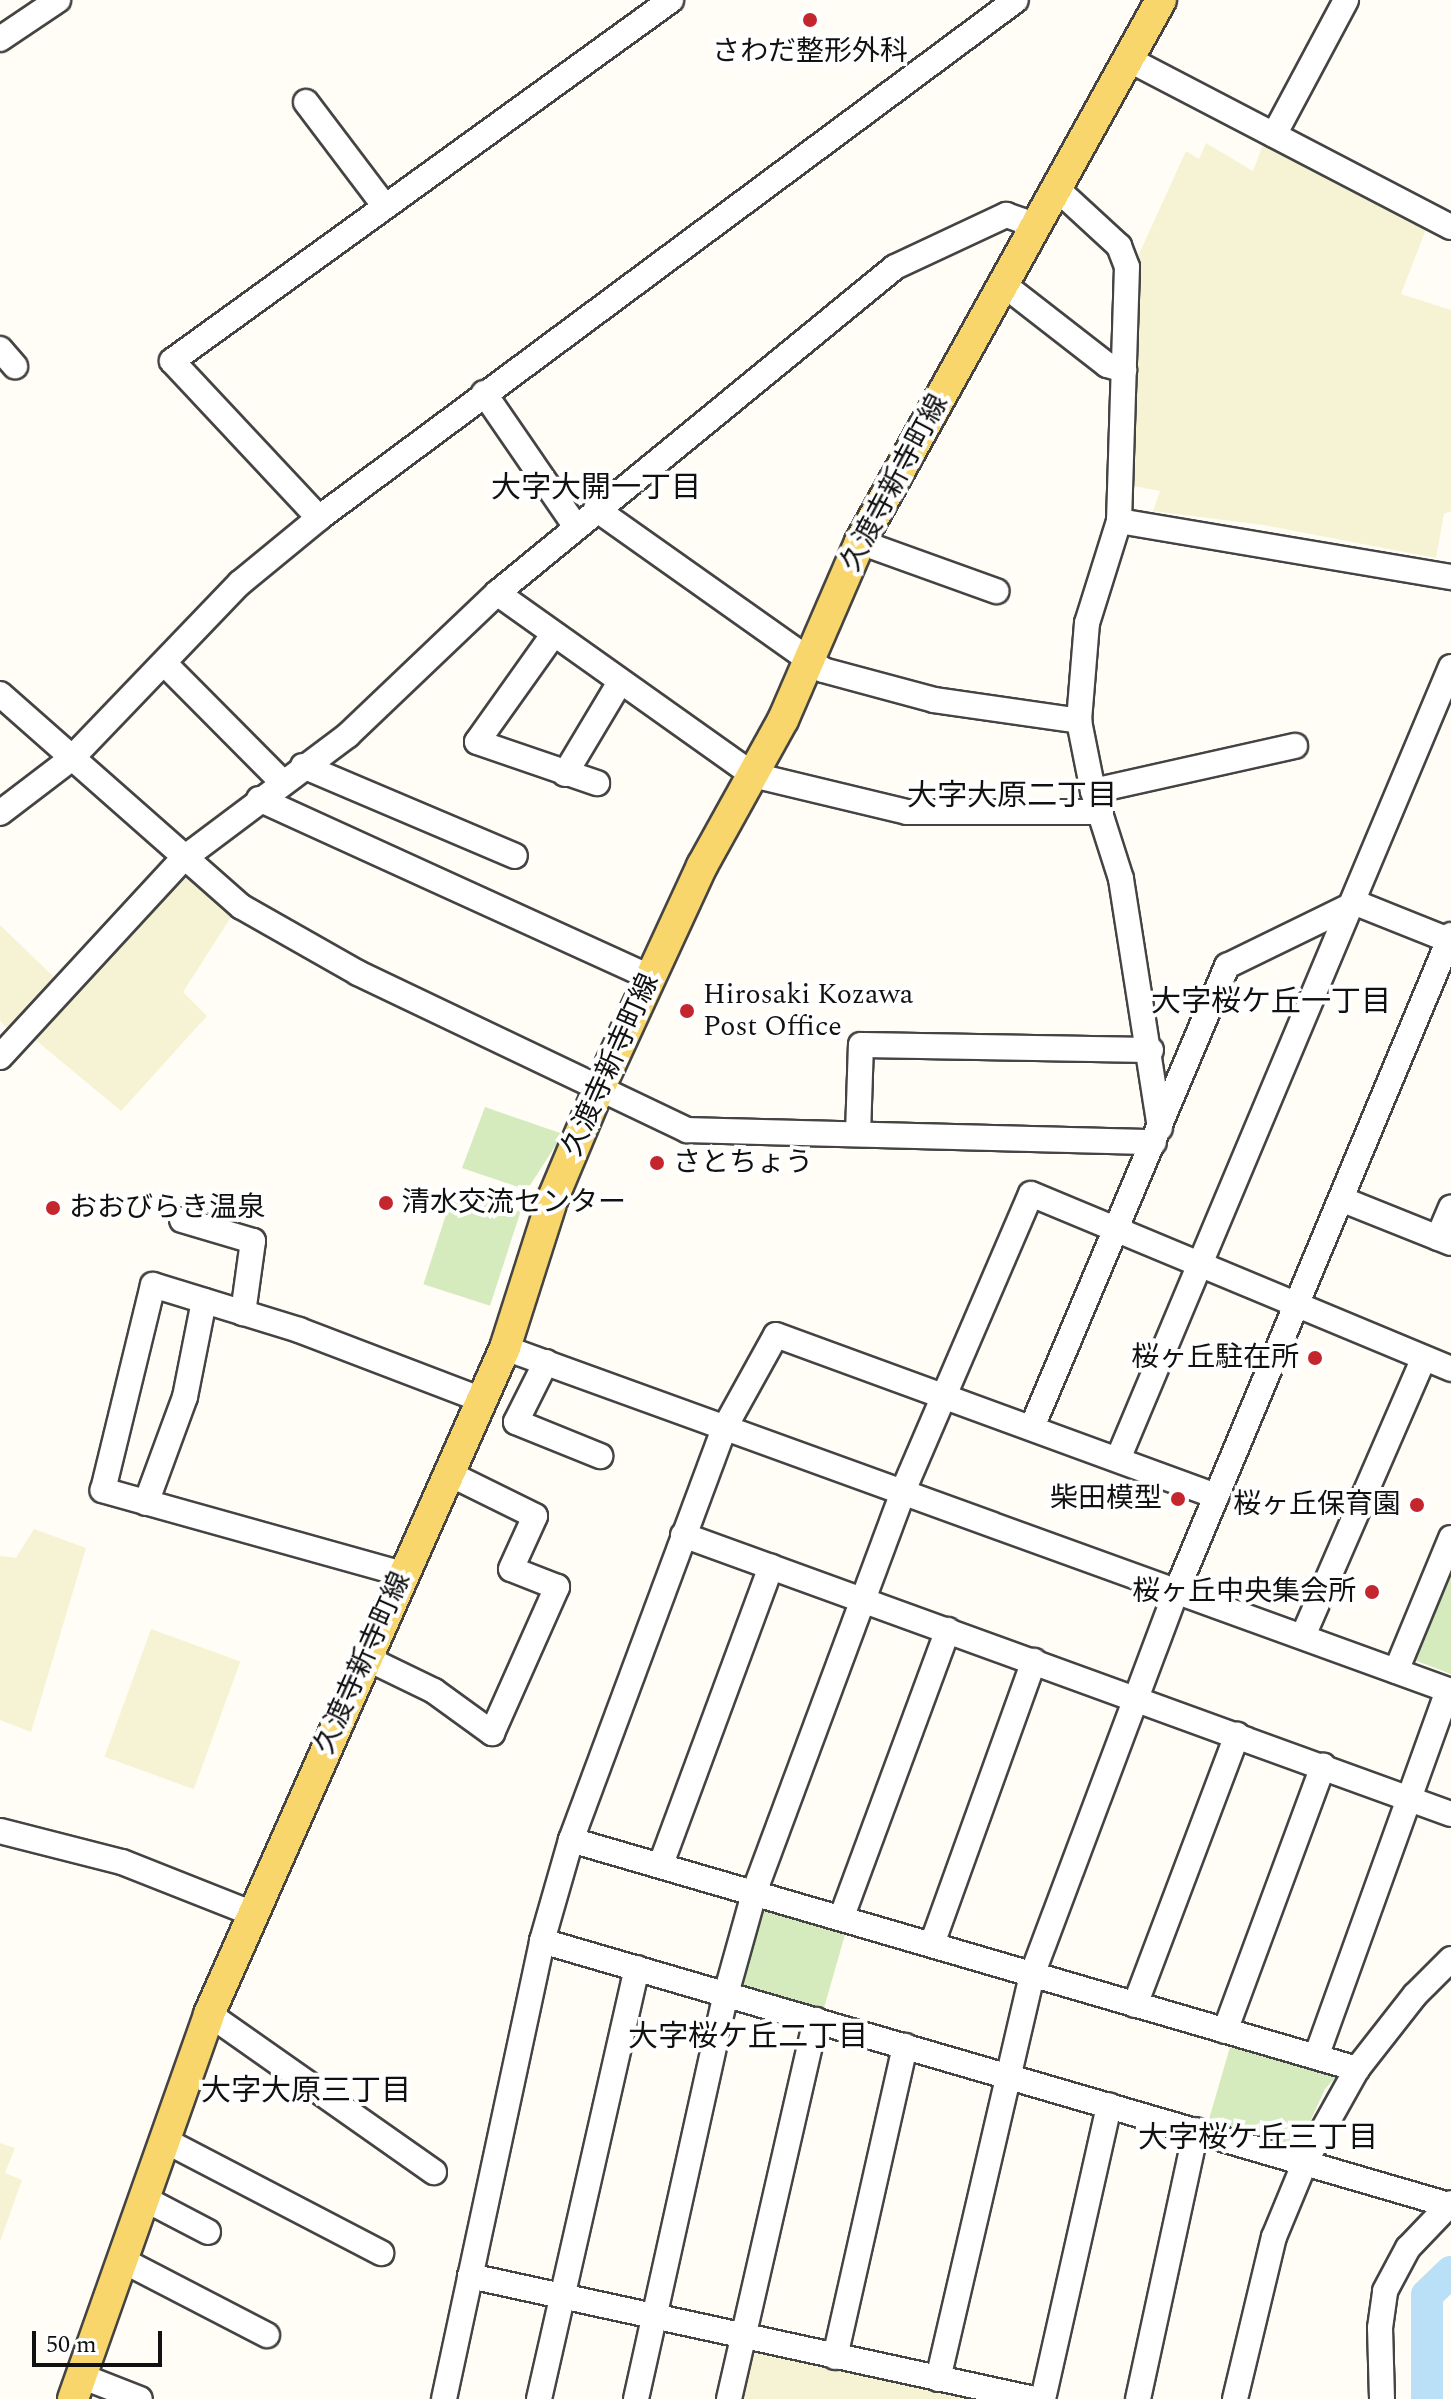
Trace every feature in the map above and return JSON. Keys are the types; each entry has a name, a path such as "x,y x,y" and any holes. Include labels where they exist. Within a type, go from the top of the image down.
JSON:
{"main road":[{"name":"久渡寺新寺町線","path":"77,2387 209,2014 364,1657 505,1348 553,1198 649,977 809,660 860,542 1161,0"}],"street":[{"path":"0,39 58,0"},
{"path":"319,518 172,361 671,0"},
{"path":"0,813 71,759 240,583 319,518 1016,0"},
{"path":"1274,135 1346,0"},
{"path":"1128,59 1451,227"},
{"path":"306,102 384,205"},
{"path":"1056,188 1119,246 1127,267 1119,521 1087,623 1079,721 1097,802 1121,879 1151,1050 1157,1135"},
{"path":"0,1057 183,859 281,781 348,735 497,593 895,267 1006,215 1035,225"},
{"path":"1003,284 1107,365 1124,370"},
{"path":"484,393 576,527"},
{"path":"596,509 823,670 934,700 1079,721"},
{"path":"1119,521 1451,577"},
{"path":"860,542 996,591"},
{"path":"497,593 753,775 907,812 1097,802 1295,746"},
{"path":"553,635 477,742 597,783"},
{"path":"164,663 281,781"},
{"path":"1118,1459 1356,903 1451,667"},
{"path":"565,774 620,682"},
{"path":"0,694 183,859 242,907 292,937 598,1091 687,1130 1157,1135"},
{"path":"303,766 515,856"},
{"path":"259,799 649,977"},
{"path":"938,2379 1006,2075 1032,1975 1177,1590 1450,938 1356,903 1227,966 1032,1427"},
{"path":"858,1134 861,1045 1151,1050"},
{"path":"636,2399 726,1994 755,1890 903,1491 1031,1194 1451,1369"},
{"path":"1341,1199 1445,1240 1451,1208"},
{"path":"182,1220 253,1241 243,1313"},
{"path":"403,1574 103,1490 153,1285 243,1313 482,1400"},
{"path":"146,1503 185,1397 204,1301"},
{"path":"444,2399 542,1941 571,1840 725,1427 776,1335 946,1394 1216,1496"},
{"path":"505,1348 1450,1691 1316,2057"},
{"path":"1303,1636 1424,1358"},
{"path":"546,1362 516,1422 600,1456"},
{"path":"364,1657 434,1691 492,1733 557,1587 511,1569 535,1516 450,1474"},
{"path":"683,1535 1451,1814"},
{"path":"1396,1671 1451,1538"},
{"path":"661,1864 771,1567"},
{"path":"842,1916 948,1630"},
{"path":"932,1944 1034,1661"},
{"path":"1135,2005 1237,1735"},
{"path":"1225,2031 1323,1766"},
{"path":"0,1831 122,1862 251,1913"},
{"path":"571,1840 755,1890 1032,1975 1357,2069"},
{"path":"542,1941 1450,2204 1408,2248 1385,2291 1380,2328 1382,2399"},
{"path":"1235,2399 1274,2237 1305,2162 1357,2069 1415,1995 1451,1959"},
{"path":"539,2399 637,1968"},
{"path":"209,2014 434,2172"},
{"path":"729,2399 816,2020"},
{"path":"835,2357 905,2046"},
{"path":"1043,2399 1109,2105"},
{"path":"1138,2399 1196,2130"},
{"path":"164,2140 381,2253"},
{"path":"145,2199 208,2232"},
{"path":"124,2261 267,2335"},
{"path":"470,2276 1034,2399"},
{"path":"77,2387 140,2399"}],"shaded area":[{"path":"1264,142 1428,224 1401,294 1451,310 1451,511 1444,514 1436,558 1263,525 1153,511 1160,491 1128,485 1134,265 1186,151 1199,159 1206,143 1253,171"},
{"path":"177,870 233,914 183,992 207,1016 121,1111 27,1033"},
{"path":"0,925 59,982 11,1032 0,1021"},
{"path":"34,1529 86,1548 31,1732 0,1720 0,1556 16,1558"},
{"path":"151,1629 240,1661 194,1789 104,1757"},
{"path":"0,2143 15,2148 5,2173 22,2180 0,2242"},
{"path":"756,2353 968,2399 739,2399 749,2359"}],"green space":[{"path":"485,1107 563,1134 527,1190 462,1168"},
{"path":"454,1190 521,1212 490,1306 423,1284"},
{"path":"1451,1557 1451,1674 1409,1658"},
{"path":"758,1908 845,1933 823,2013 735,1988"},
{"path":"1230,2047 1336,2077 1325,2089 1299,2146 1281,2148 1207,2126"}],"waterway":[{"path":"1427,2399 1427,2295 1451,2272"}],"place":[{"name":"さわだ整形外科","path":"810,20"},
{"name":"Hirosaki Kozawa Post Office","path":"687,1011"},
{"name":"さとちょう","path":"657,1163"},
{"name":"清水交流センター","path":"386,1203"},
{"name":"おおびらき温泉","path":"53,1208"},
{"name":"桜ヶ丘駐在所","path":"1315,1358"},
{"name":"柴田模型","path":"1178,1499"},
{"name":"桜ヶ丘保育園","path":"1417,1505"},
{"name":"桜ヶ丘中央集会所","path":"1372,1592"}],"district":[{"name":"大字大開一丁目","path":"596,488"},
{"name":"大字大原二丁目","path":"1012,796"},
{"name":"大字桜ケ丘一丁目","path":"1271,1002"},
{"name":"大字桜ケ丘二丁目","path":"748,2037"},
{"name":"大字大原三丁目","path":"306,2091"},
{"name":"大字桜ケ丘三丁目","path":"1258,2138"}]}
